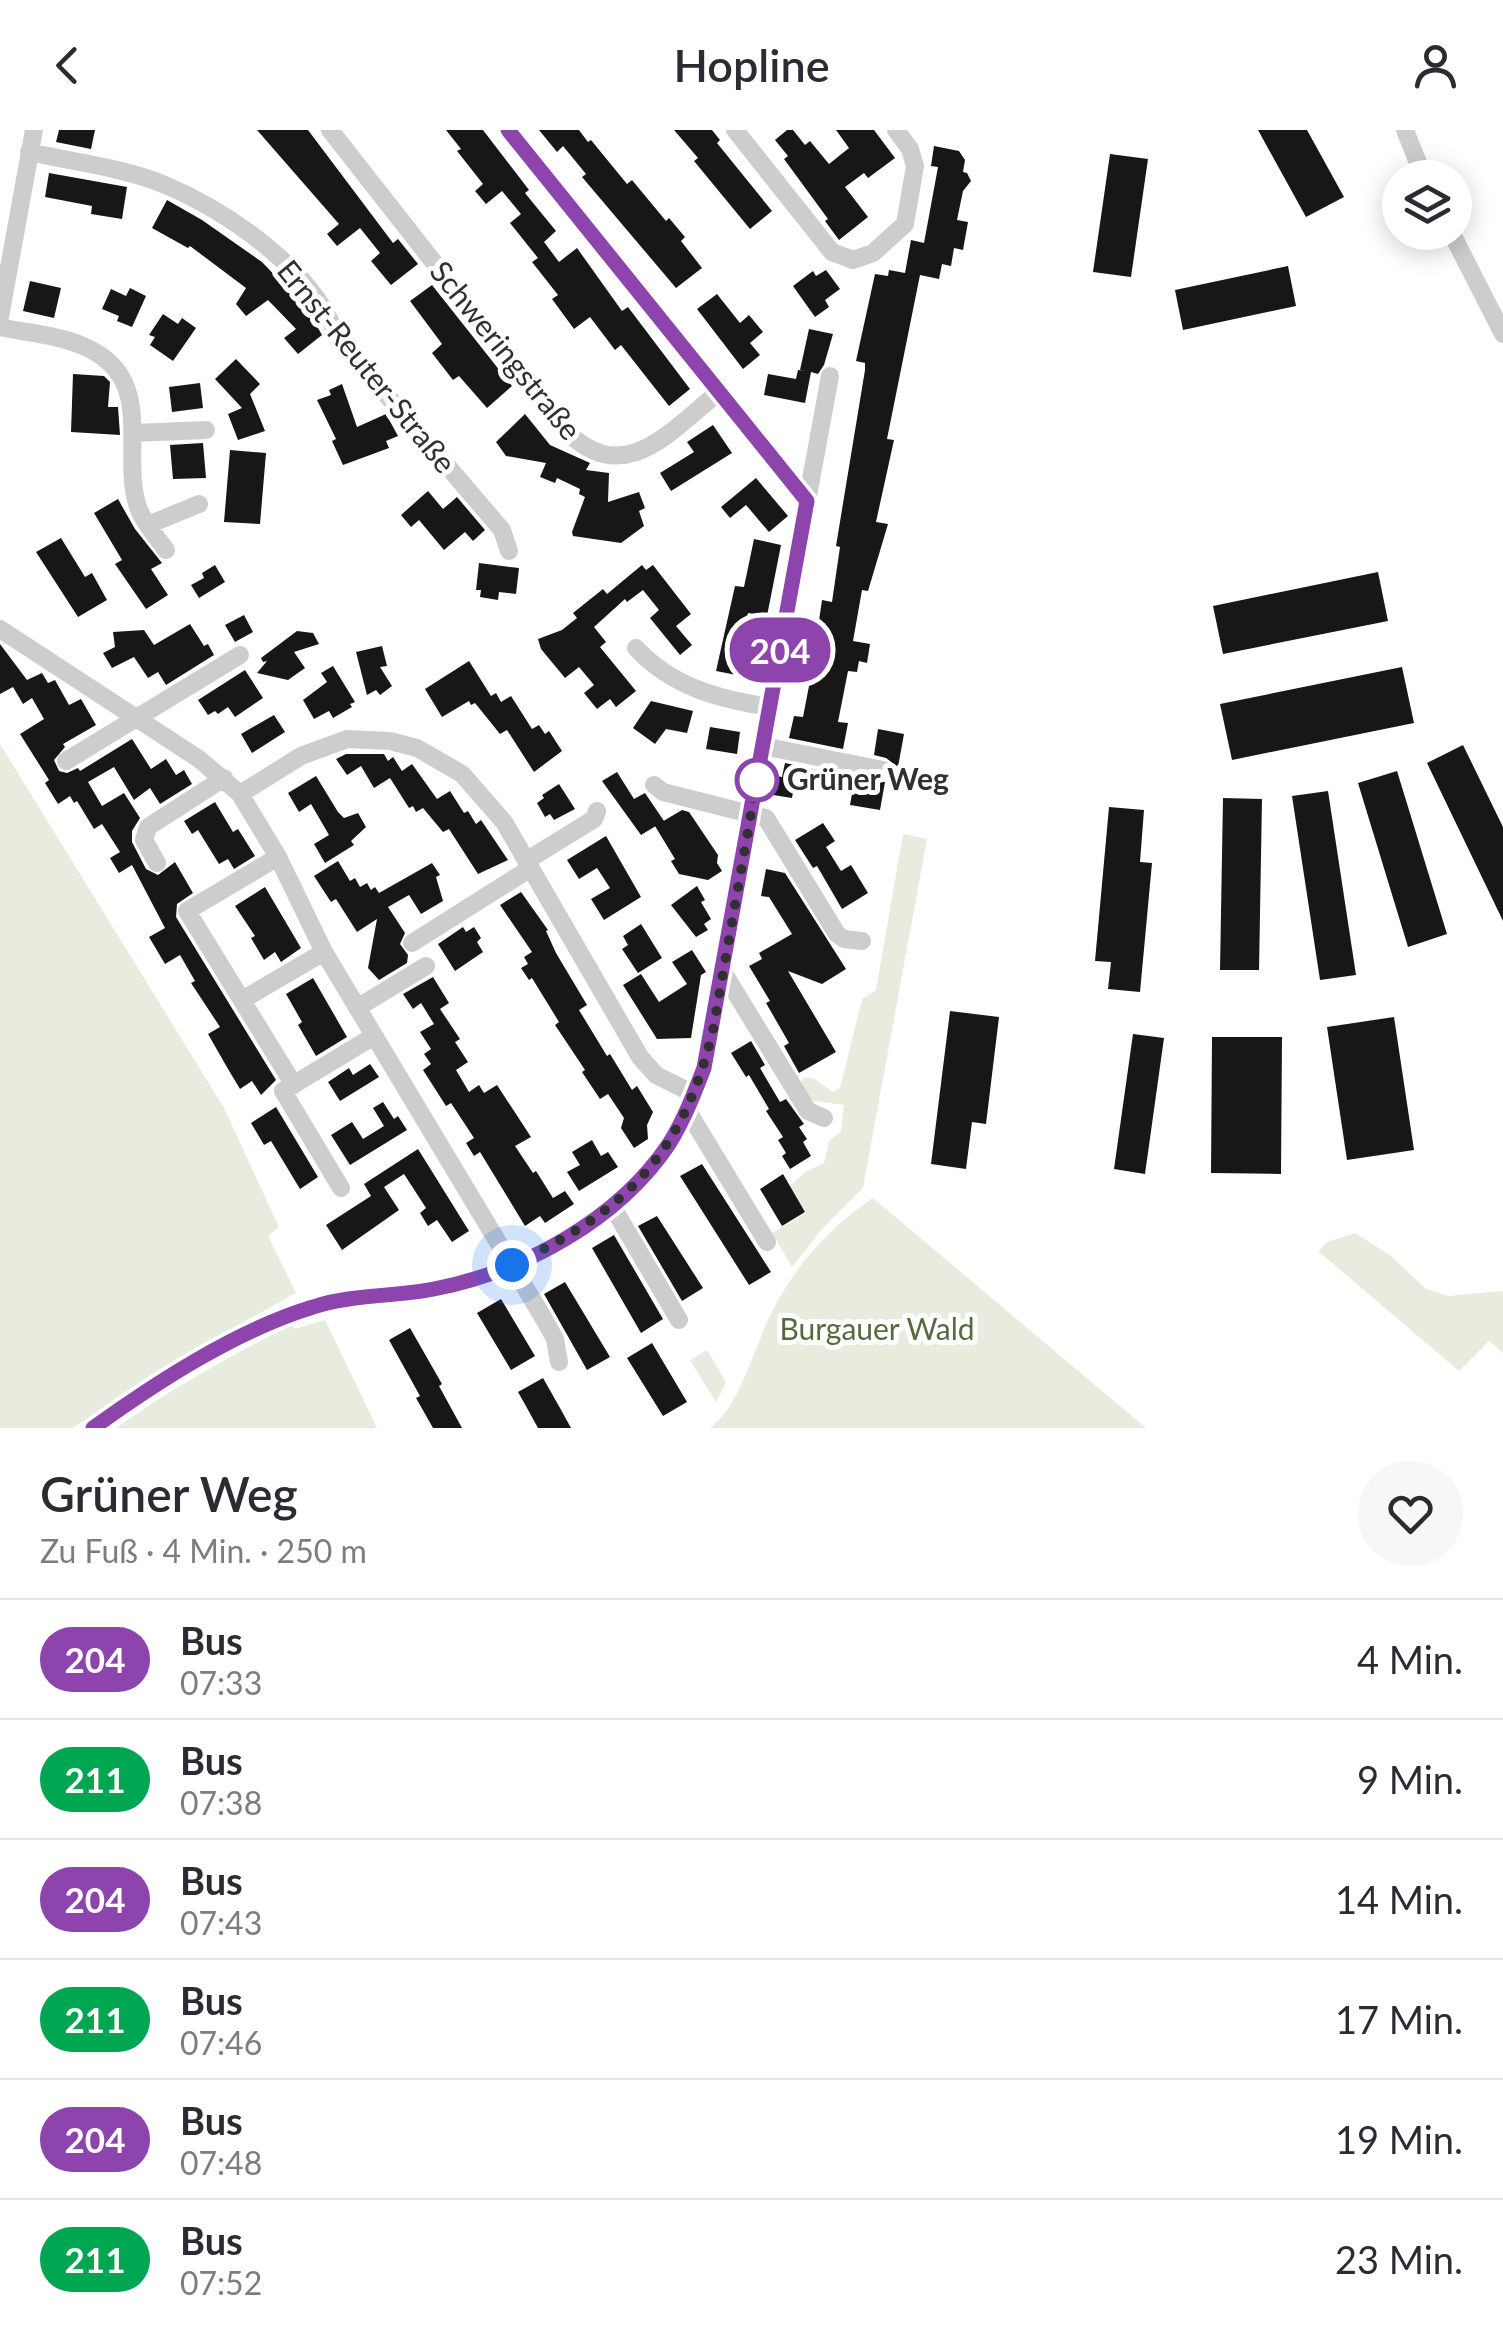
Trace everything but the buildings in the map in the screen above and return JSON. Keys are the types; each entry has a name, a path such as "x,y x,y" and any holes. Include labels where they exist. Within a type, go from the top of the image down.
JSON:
{"street":[{"path":"0,317 34,130"},
{"name":"Schweringstraße","path":"330,130 566,432 582,447 613,457 646,450 719,392"},
{"path":"508,130 807,501"},
{"path":"735,130 832,252 853,260 873,253 906,224 915,166 910,149 896,130"},
{"path":"1405,130 1417,160"},
{"name":"Ernst-Reuter-Straße","path":"29,152 162,184 216,210 251,234 285,264 322,306 336,338 502,530 509,551"},
{"path":"1460,250 1503,334"},
{"path":"0,327 81,345 108,362 127,389 134,432 137,502 166,550"},
{"path":"93,1428 186,1368 288,1316 330,1302 474,1280 512,1265 574,1232 612,1206 669,1144 691,1102 713,1030 830,376"},
{"path":"134,432 206,430"},
{"path":"148,526 199,504"},
{"path":"0,629 138,718 224,778 240,794 278,857 324,952 555,1339 560,1362"},
{"path":"636,648 652,666 688,686 709,695 770,707"},
{"path":"66,761 240,654"},
{"path":"240,794 324,744 346,739 390,740 416,748 462,774 504,822 640,1057 691,1102 767,1242"},
{"path":"763,746 883,770"},
{"path":"157,863 144,840 148,827 224,778"},
{"path":"654,785 663,792 766,818 837,934 862,941"},
{"path":"412,943 594,819 597,811"},
{"path":"278,857 187,911 294,1084"},
{"path":"242,1000 324,952"},
{"path":"357,1008 426,966"},
{"path":"723,972 808,1111 824,1118"},
{"path":"341,1188 283,1091 374,1036"},
{"path":"612,1206 679,1320"}],"green space":[{"path":"0,744 224,1108 279,1227 268,1236 296,1293 160,1369 73,1428 0,1428"},
{"path":"903,834 927,839 863,1188 822,1229 792,1267 772,1233 806,1213 790,1186 805,1172 824,1163 829,1141 841,1131 844,1105 809,1100 799,1083 804,1078 813,1078 833,1092 840,1088 862,999 876,990"},
{"name":"Burgauer Wald","path":"873,1198 1146,1428 710,1428 730,1406 772,1312 792,1278 828,1235"},
{"path":"1355,1233 1391,1256 1426,1289 1448,1296 1503,1291 1503,1353 1489,1341 1459,1371 1318,1251 1328,1242"},
{"path":"325,1320 377,1428 116,1428 180,1386 269,1336 292,1325 295,1329"},
{"path":"707,1350 726,1382 716,1402 690,1360"}],"bus line":[{"name":"204","path":"93,1428 186,1368 270,1323 330,1302 404,1294 474,1280 574,1232 633,1187 669,1144 704,1068 807,501 508,130"}],"place":[{"name":"Grüner Weg","path":"757,780"}],"route":[{"path":"512,1265 574,1232 612,1206 669,1144 687,1110 704,1068 713,1030 757,780"}]}
